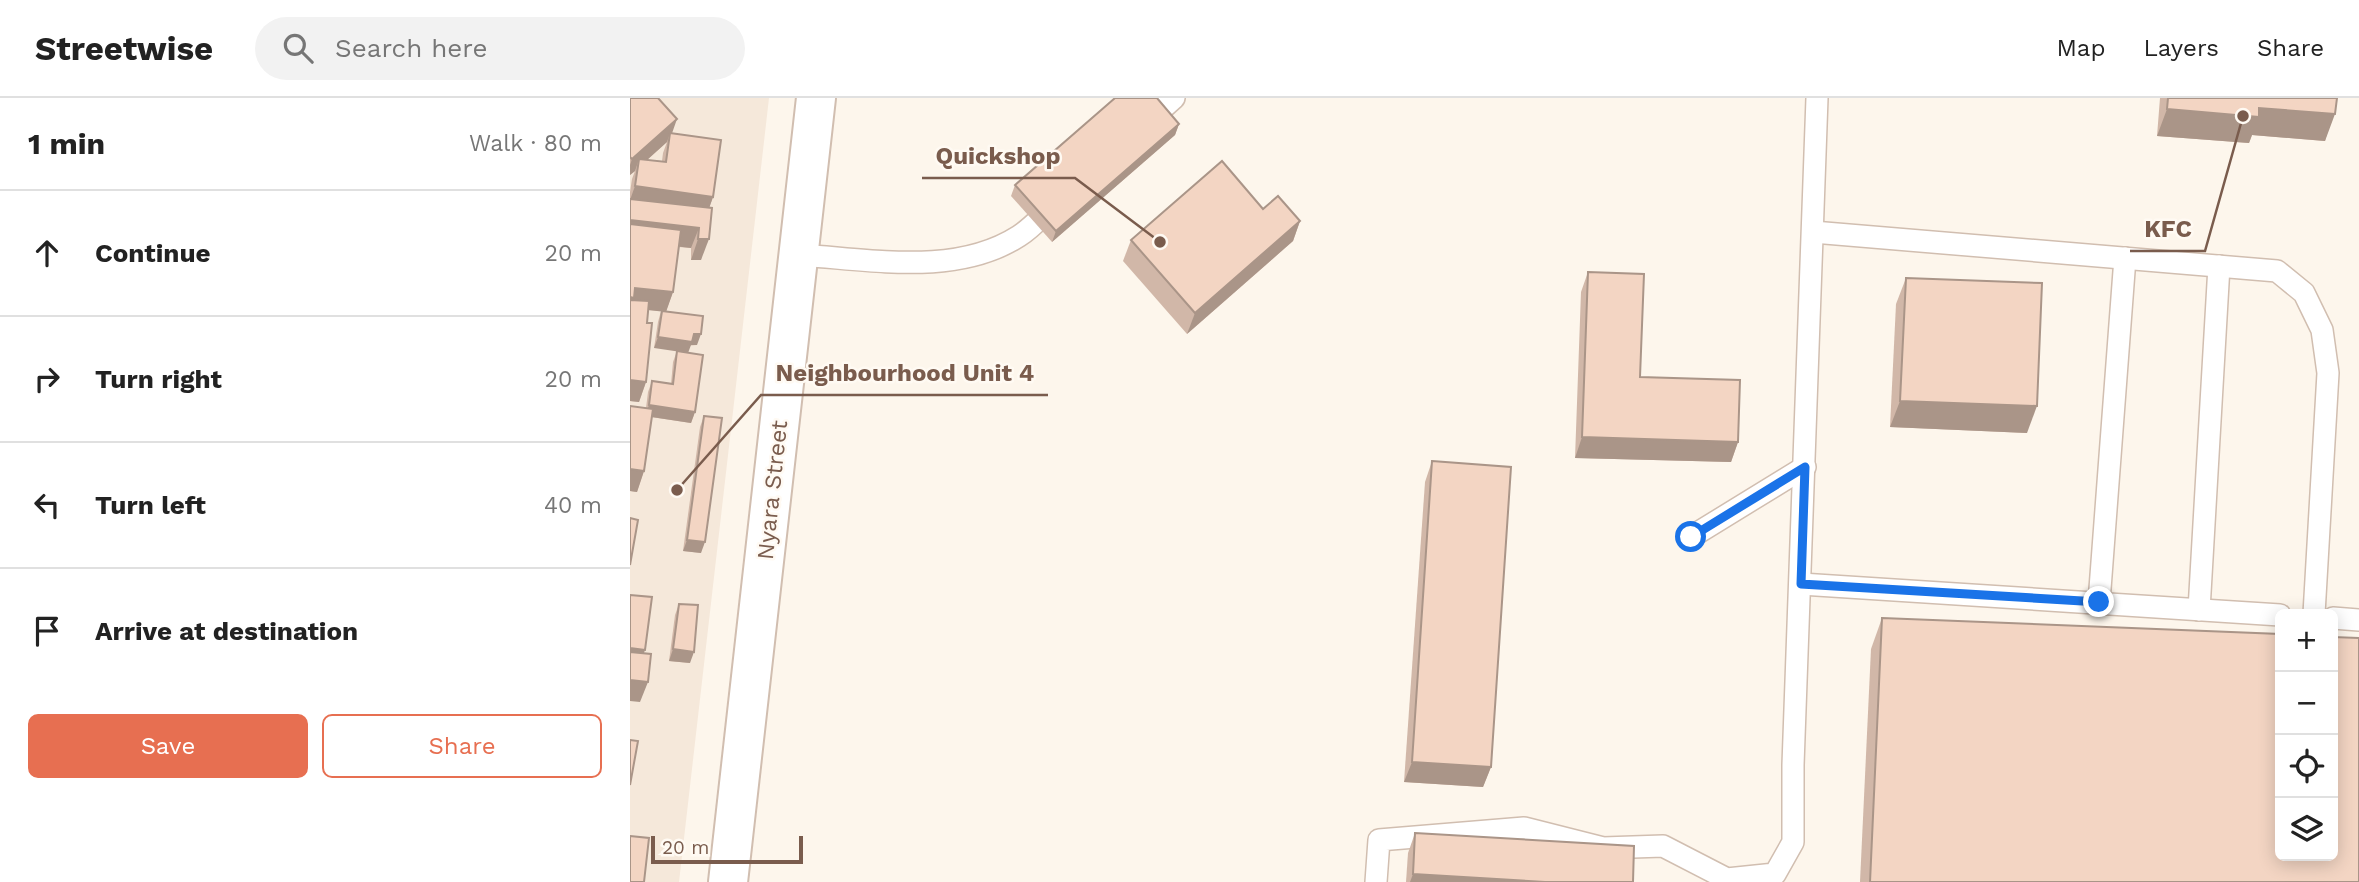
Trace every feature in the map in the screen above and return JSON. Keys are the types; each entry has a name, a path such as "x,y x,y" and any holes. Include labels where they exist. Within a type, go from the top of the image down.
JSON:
{"street":[{"name":"Nyara Street","path":"728,882 816,98"}],"lane":[{"path":"1133,135 1174,98"},
{"path":"1376,882 1379,840 1524,828 1603,848 1663,846 1727,879 1775,874 1793,842 1793,765 1817,98"},
{"path":"798,255 937,263 976,256 1019,236 1071,190"},
{"path":"1813,232 2277,271 2304,293 2322,330 2328,373 2314,609"},
{"path":"2099,602 2125,258"},
{"path":"2199,610 2218,266"},
{"path":"1691,537 1805,467"},
{"path":"1801,584 2275,615"},
{"path":"2338,618 2359,620"}],"shaded area":[{"path":"630,98 769,98 679,882 630,882"}],"building":[{"path":"630,98 658,98 677,119 632,159 630,157"},
{"path":"1115,98 1157,98 1179,124 1056,231 1015,185"},
{"path":"2168,98 2337,98 2335,114 2259,108 2259,117 2167,109"},
{"path":"670,133 721,140 713,197 635,186 639,159 666,162"},
{"path":"1222,161 1263,209 1278,196 1300,221 1195,313 1131,240"},
{"path":"630,199 712,208 709,239 698,239 699,228 630,220"},
{"path":"630,224 681,230 673,292 635,288 634,298 630,297"},
{"path":"1588,272 1644,274 1640,377 1740,380 1738,442 1582,437"},
{"path":"1906,278 2042,283 2037,406 1900,401"},
{"path":"630,300 649,301 647,323 652,323 646,382 630,380"},
{"path":"662,311 703,316 701,334 694,334 692,342 658,337"},
{"path":"677,351 703,355 695,412 649,405 652,381 673,384"},
{"path":"630,406 653,409 644,471 630,469"},
{"path":"704,416 722,418 705,542 687,540"},
{"path":"1432,461 1511,467 1491,767 1412,762"},
{"path":"630,518 638,520 630,565"},
{"path":"630,595 652,597 645,650 630,648"},
{"path":"679,604 698,605 694,652 673,649"},
{"path":"1882,618 2275,634 2275,861 2338,861 2338,637 2359,638 2359,882 1870,882"},
{"path":"630,652 651,654 648,682 630,680"},
{"path":"630,740 638,741 630,785"},
{"path":"1415,833 1634,846 1633,882 1545,882 1413,874"},
{"path":"630,836 649,838 644,882 630,882"}],"place":[{"name":"KFC","path":"2243,116"},
{"name":"Quickshop","path":"1160,242"},
{"name":"Neighbourhood Unit 4","path":"677,490"}],"route":[{"path":"1691,537 1805,467 1801,584 2099,602"}]}
